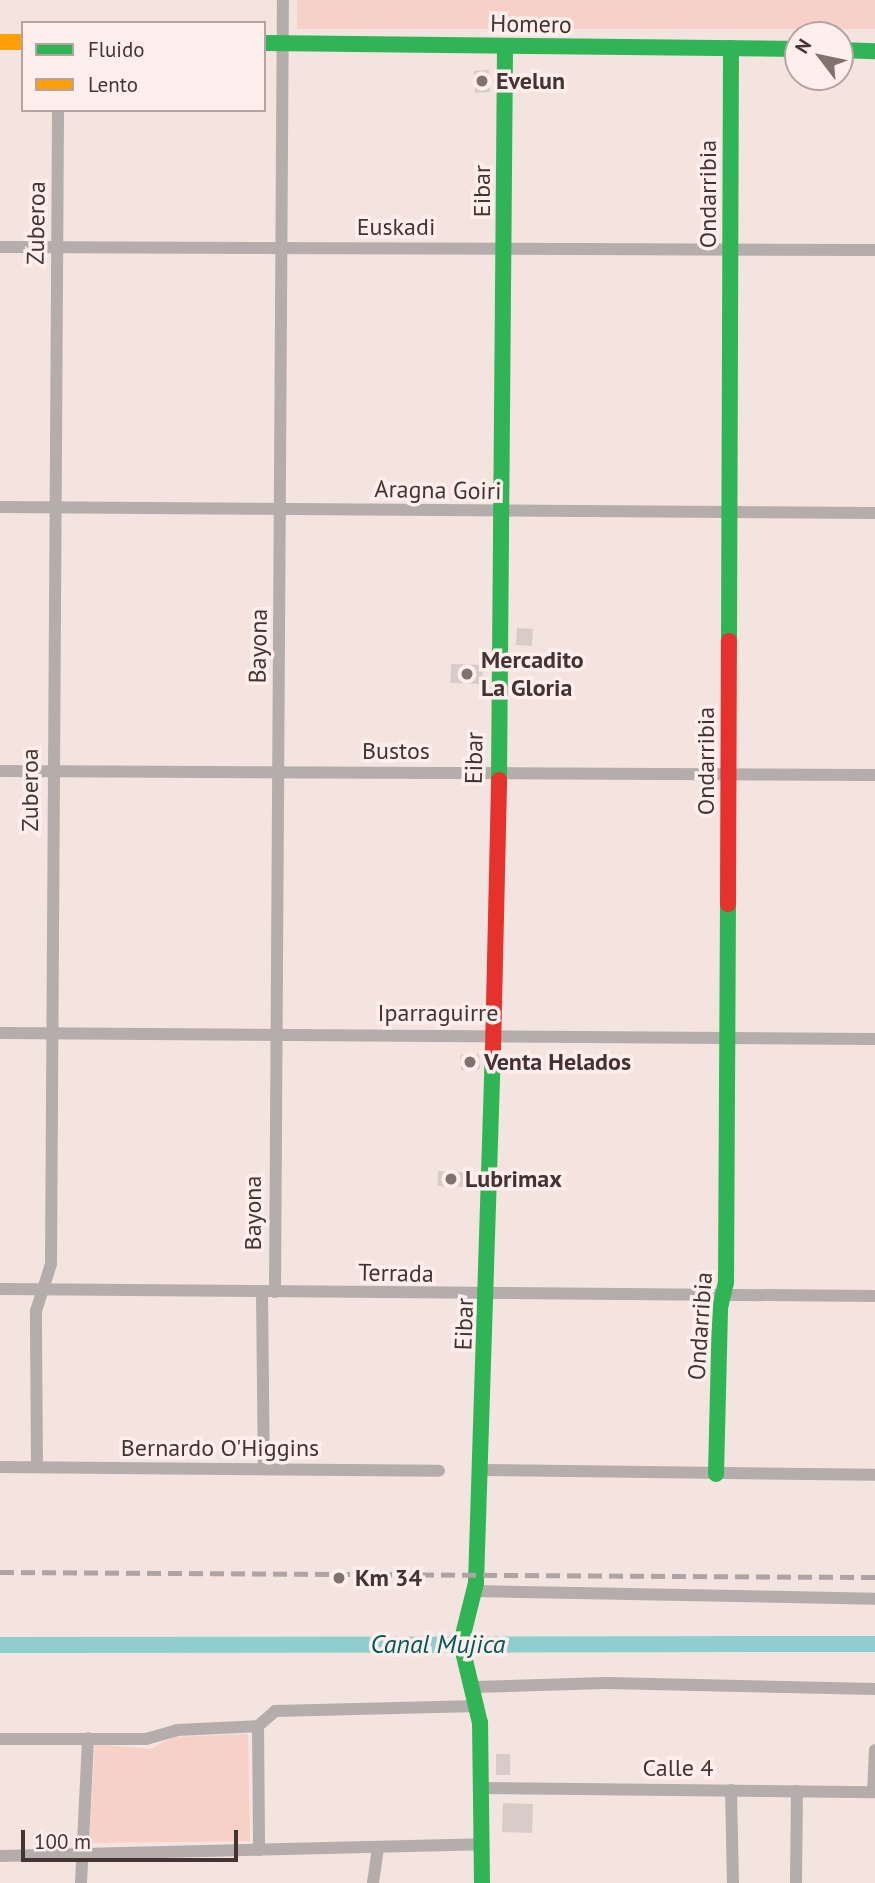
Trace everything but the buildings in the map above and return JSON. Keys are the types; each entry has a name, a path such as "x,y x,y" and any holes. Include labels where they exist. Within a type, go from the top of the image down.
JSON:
{"street":[{"name":"Bayona","path":"264,1469 278,771 281,508 278,247 284,0"},
{"path":"0,42 21,42"},
{"name":"Homero","path":"266,43 784,50"},
{"name":"Eibar","path":"482,1883 478,1706 463,1656 463,1629 475,1591 488,1295 495,1034 496,772 504,512 505,47"},
{"name":"Ondarribia","path":"716,1474 728,1038 731,48"},
{"path":"854,50 875,51"},
{"name":"Zuberoa","path":"37,1467 36,1311 51,1264 51,772 58,112"},
{"name":"Euskadi","path":"0,247 875,250"},
{"name":"Aragna Goiri","path":"0,507 875,513"},
{"name":"Bustos","path":"0,771 728,772 875,775"},
{"name":"Iparraguirre","path":"0,1033 495,1034 875,1039"},
{"name":"Terrada","path":"0,1289 875,1296"},
{"name":"Bernardo O'Higgins","path":"0,1467 439,1471"},
{"path":"481,1470 875,1475"},
{"path":"475,1591 875,1599"},
{"path":"473,1687 606,1683 875,1689"},
{"path":"0,1739 146,1738 177,1730 258,1726 275,1711 478,1706"},
{"path":"258,1726 259,1850"},
{"path":"81,1883 88,1738"},
{"path":"874,1792 875,1750"},
{"name":"Calle 4","path":"481,1788 874,1792"},
{"path":"730,1790 733,1883"},
{"path":"796,1883 797,1791"},
{"path":"0,1856 482,1844"},
{"path":"373,1883 378,1848"}],"shaded area":[{"path":"297,0 875,0 875,29 854,29 854,21 784,21 784,29 297,29"},
{"path":"248,1734 250,1841 89,1843 95,1744 150,1749 174,1737"}],"waterway":[{"name":"Canal Mujica","path":"0,1645 875,1644"}],"railway":[{"path":"0,1572 875,1577"}],"traffic: fast":[{"path":"266,43 784,49"},
{"path":"499,780 505,47"},
{"path":"729,641 731,48"},
{"path":"854,50 875,51"},
{"path":"716,1474 720,1308 726,1283 728,904"},
{"path":"482,1883 480,1723 461,1643 476,1583 493,1049"}],"traffic: slow":[{"path":"0,42 21,42"}],"traffic: jam":[{"path":"728,904 729,641"},
{"path":"493,1049 499,780"}],"place":[{"name":"Evelun","path":"482,81"},
{"name":"Mercadito La Gloria","path":"467,674"},
{"name":"Venta Helados","path":"470,1062"},
{"name":"Lubrimax","path":"451,1179"},
{"name":"Km 34","path":"339,1578"}]}
